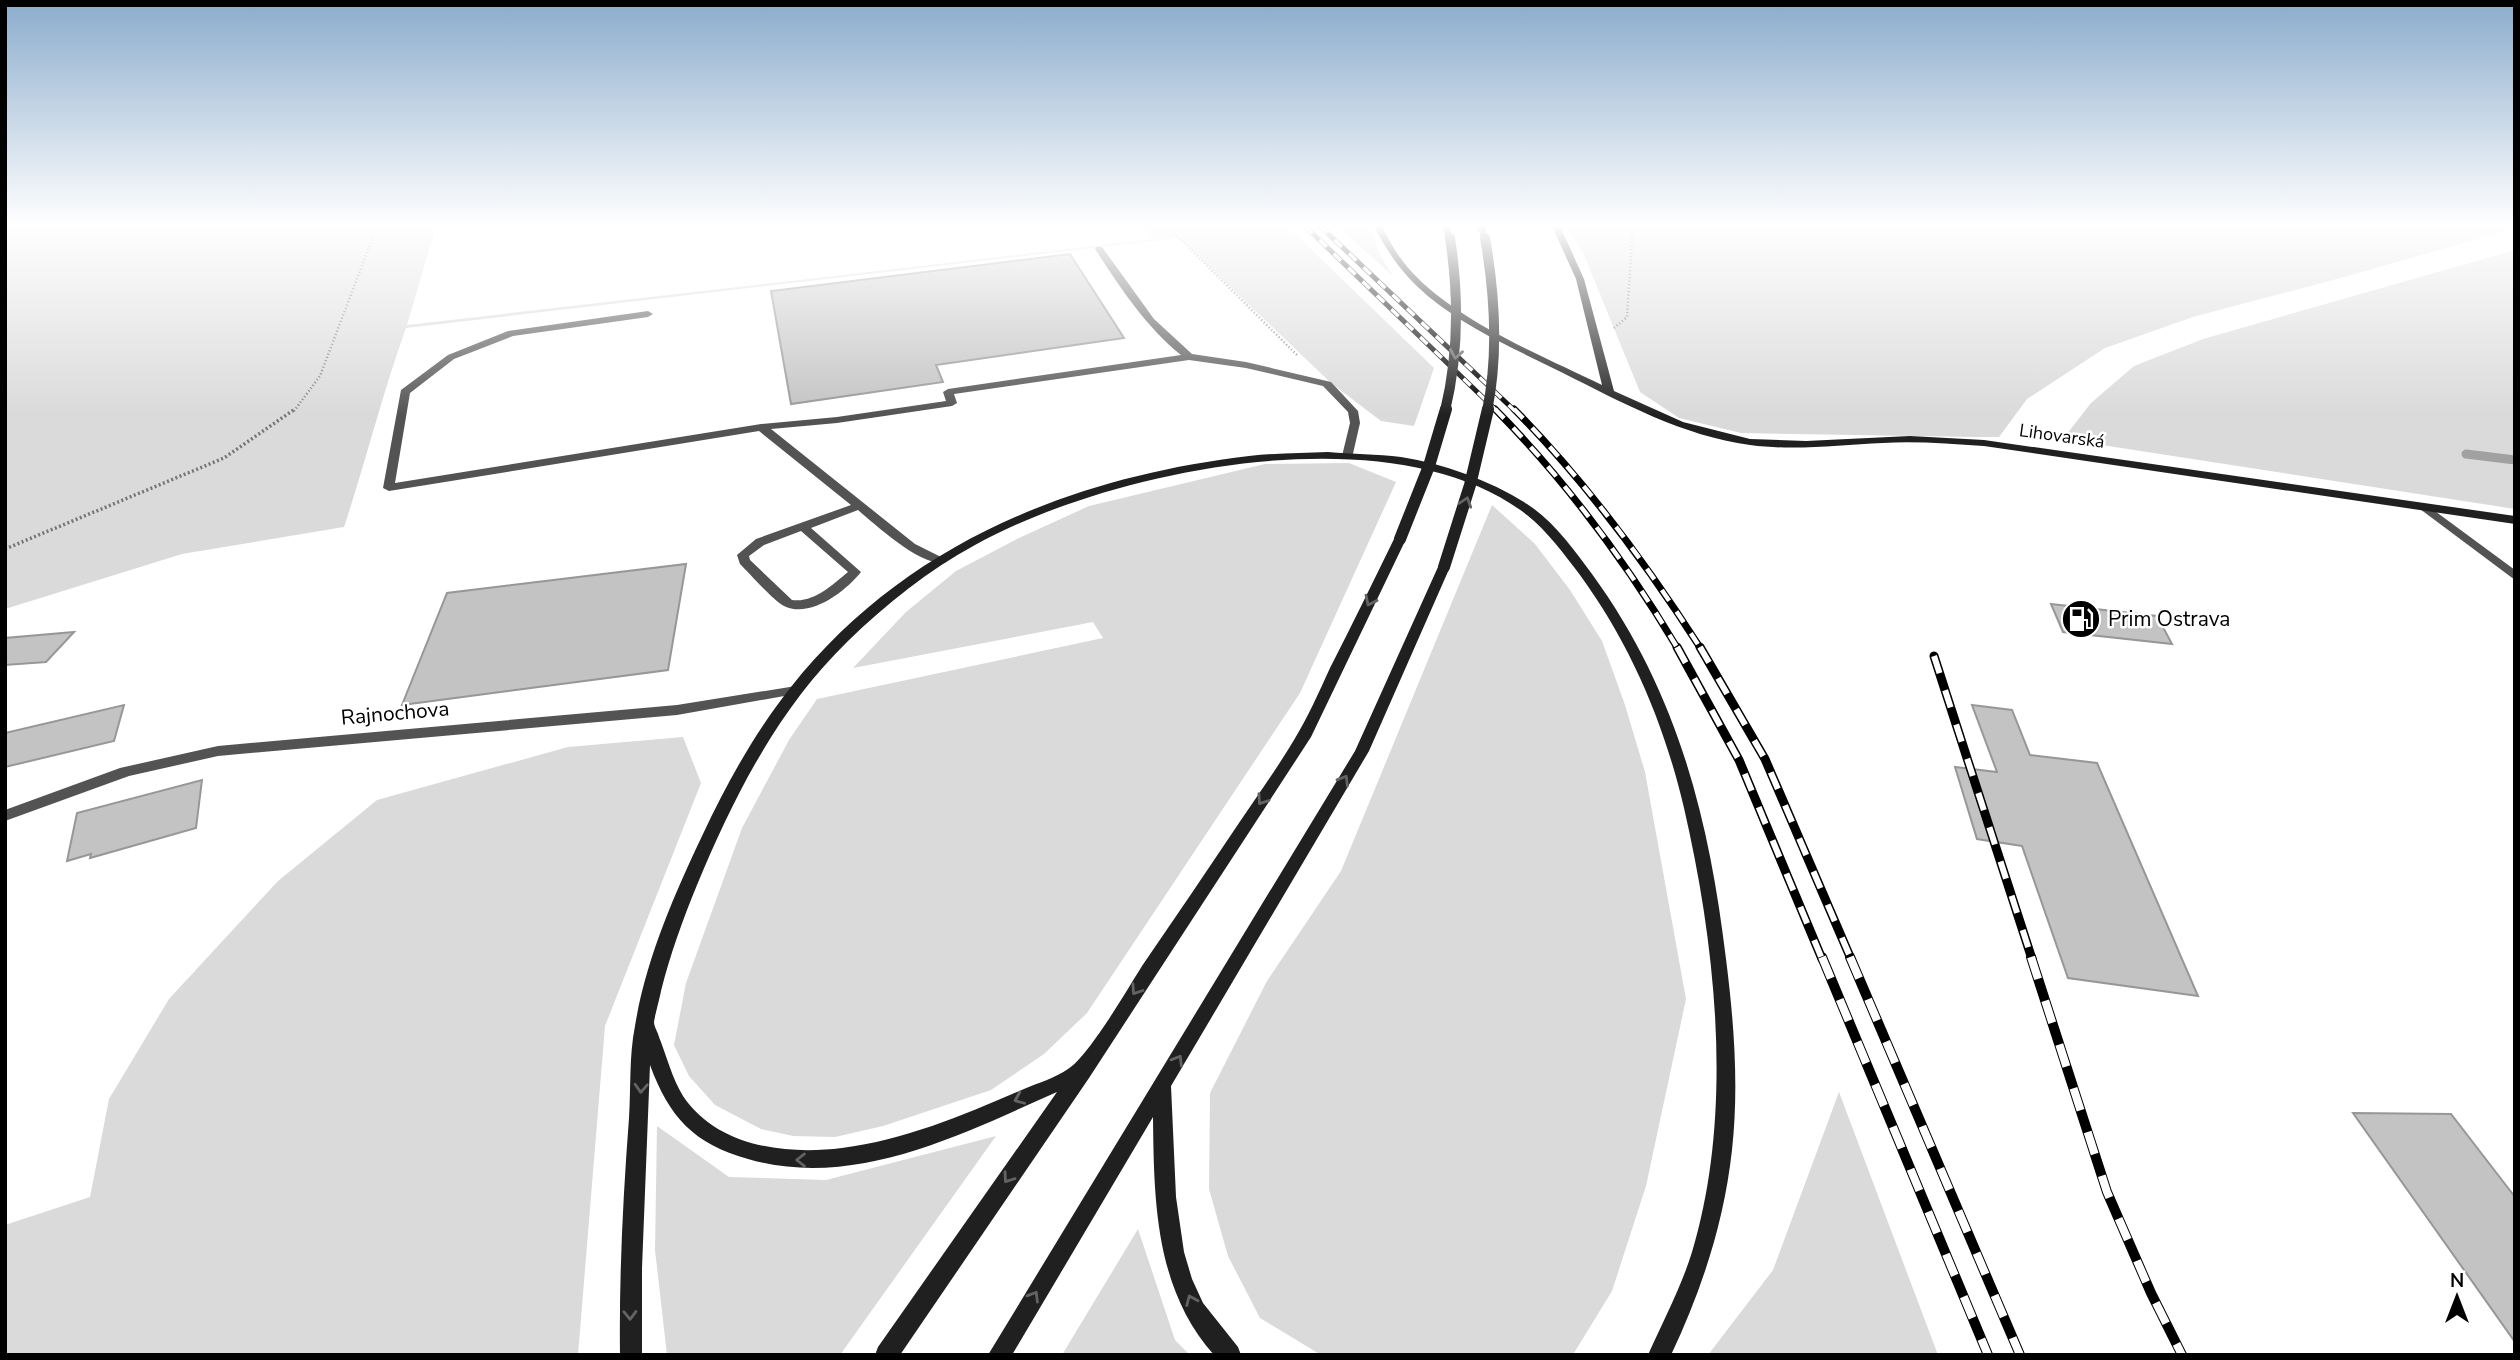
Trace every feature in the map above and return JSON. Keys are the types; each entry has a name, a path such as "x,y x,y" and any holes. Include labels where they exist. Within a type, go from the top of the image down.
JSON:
{"main road":[{"name":"Lihovarská","path":"1431,289 1461,315 1609,393 1684,426 1715,435 1753,442 1798,444 1901,439 1974,442 2515,520"},
{"path":"886,1355 1082,1072 1304,737 1400,539 1435,450 1458,345 1458,289"},
{"path":"999,1355 1362,751 1444,567 1479,457 1496,346 1495,289"},
{"path":"1583,289 1609,393"},
{"path":"631,1355 629,1277 645,1020 674,925 703,854 747,768 796,690 878,607 942,560 978,538 1026,516 1129,481 1238,460 1348,456 1419,465 1464,477 1490,486 1536,517 1571,554 1608,604 1640,658 1671,736 1696,826 1712,915 1723,1005 1725,1131 1717,1197 1702,1262 1677,1322 1659,1355"},
{"path":"645,1020 666,1081 678,1104 691,1120 722,1142 759,1156 783,1160 845,1158 915,1140 1082,1072"},
{"path":"1162,1087 1167,1205 1175,1252 1191,1303 1201,1320 1230,1355"}],"street":[{"path":"1128,289 1154,327 1167,341 1189,357"},
{"path":"648,314 511,333 452,357 405,392 389,488 761,427 837,420 952,403 948,392 1189,357 1247,365 1326,384 1353,411 1356,423 1348,456"},
{"path":"761,427 911,547 942,560"},
{"path":"803,527 855,572 821,598 797,606 788,603 743,558 753,545 859,506"},
{"path":"2424,507 2515,576"},
{"name":"Rajnochova","path":"5,816 83,785 125,772 218,751 677,710 796,690"}],"path":[{"path":"5,548 224,458 292,412 320,376 353,289"},
{"path":"1231,289 1326,384"},
{"path":"1598,342 1627,317 1629,289"}],"shaded area":[{"path":"5,289 417,289 407,325 716,289 737,289 406,328 344,527 182,554 5,609"},
{"path":"1233,289 1353,289 1434,368 1414,426 1381,421 1331,383"},
{"path":"1598,289 2297,289 2193,317 2105,348 2027,399 1999,437 1741,433 1679,418 1640,392"},
{"path":"2377,289 2515,289 2515,509 2063,439 2091,403 2134,366 2203,339"},
{"path":"1349,463 1396,482 1300,693 1087,1013 1044,1054 991,1090 883,1126 835,1137 793,1136 761,1129 715,1105 689,1076 674,1045 686,983 742,828 789,740 817,699 1103,638 1093,622 853,668 906,612 956,571 1089,506 1265,464"},
{"path":"1492,505 1535,544 1570,590 1602,641 1645,772 1686,999 1646,1186 1612,1291 1574,1353 1321,1355 1260,1318 1228,1256 1209,1189 1210,1093 1267,981 1341,871"},
{"path":"683,737 701,783 605,1026 578,1355 5,1355 5,1225 90,1197 109,1099 169,999 278,881 377,800 568,747"},
{"path":"1839,1092 1938,1355 1708,1355 1773,1270"},
{"path":"657,1126 729,1177 826,1180 996,1136 840,1355 667,1355 655,1250"},
{"path":"1138,1229 1175,1340 1190,1355 1062,1355"}],"building":[{"path":"1093,289 1124,338 936,365 943,382 791,404 771,291"},
{"path":"686,564 668,670 402,705 447,593"},
{"path":"2051,604 2157,616 2172,644 2063,632"},
{"path":"74,632 46,662 5,665 5,638"},
{"path":"124,705 114,741 5,767 5,733"},
{"path":"1972,705 2012,710 2030,755 2097,763 2198,996 2068,978 2022,846 1977,839 1955,767 1997,772"},
{"path":"202,780 196,828 90,858 91,854 67,861 77,813"},
{"path":"2353,1113 2451,1114 2515,1197 2515,1342"}],"waterway":[{"path":"2466,454 2515,460"}],"railway":[{"path":"1371,289 1496,410"},
{"path":"1387,289 1515,411"},
{"path":"1514,409 1566,465 1614,524 1701,649"},
{"path":"1496,410 1594,523 1678,649"},
{"path":"1677,647 1739,760 1822,959"},
{"path":"1700,647 1765,759 1851,959"},
{"path":"1934,656 2032,959"},
{"path":"1822,957 1988,1355"},
{"path":"1850,957 2020,1355"},
{"path":"2031,957 2107,1192 2151,1293 2182,1355"}],"place":[{"name":"Prim Ostrava","path":"2081,619"}]}
